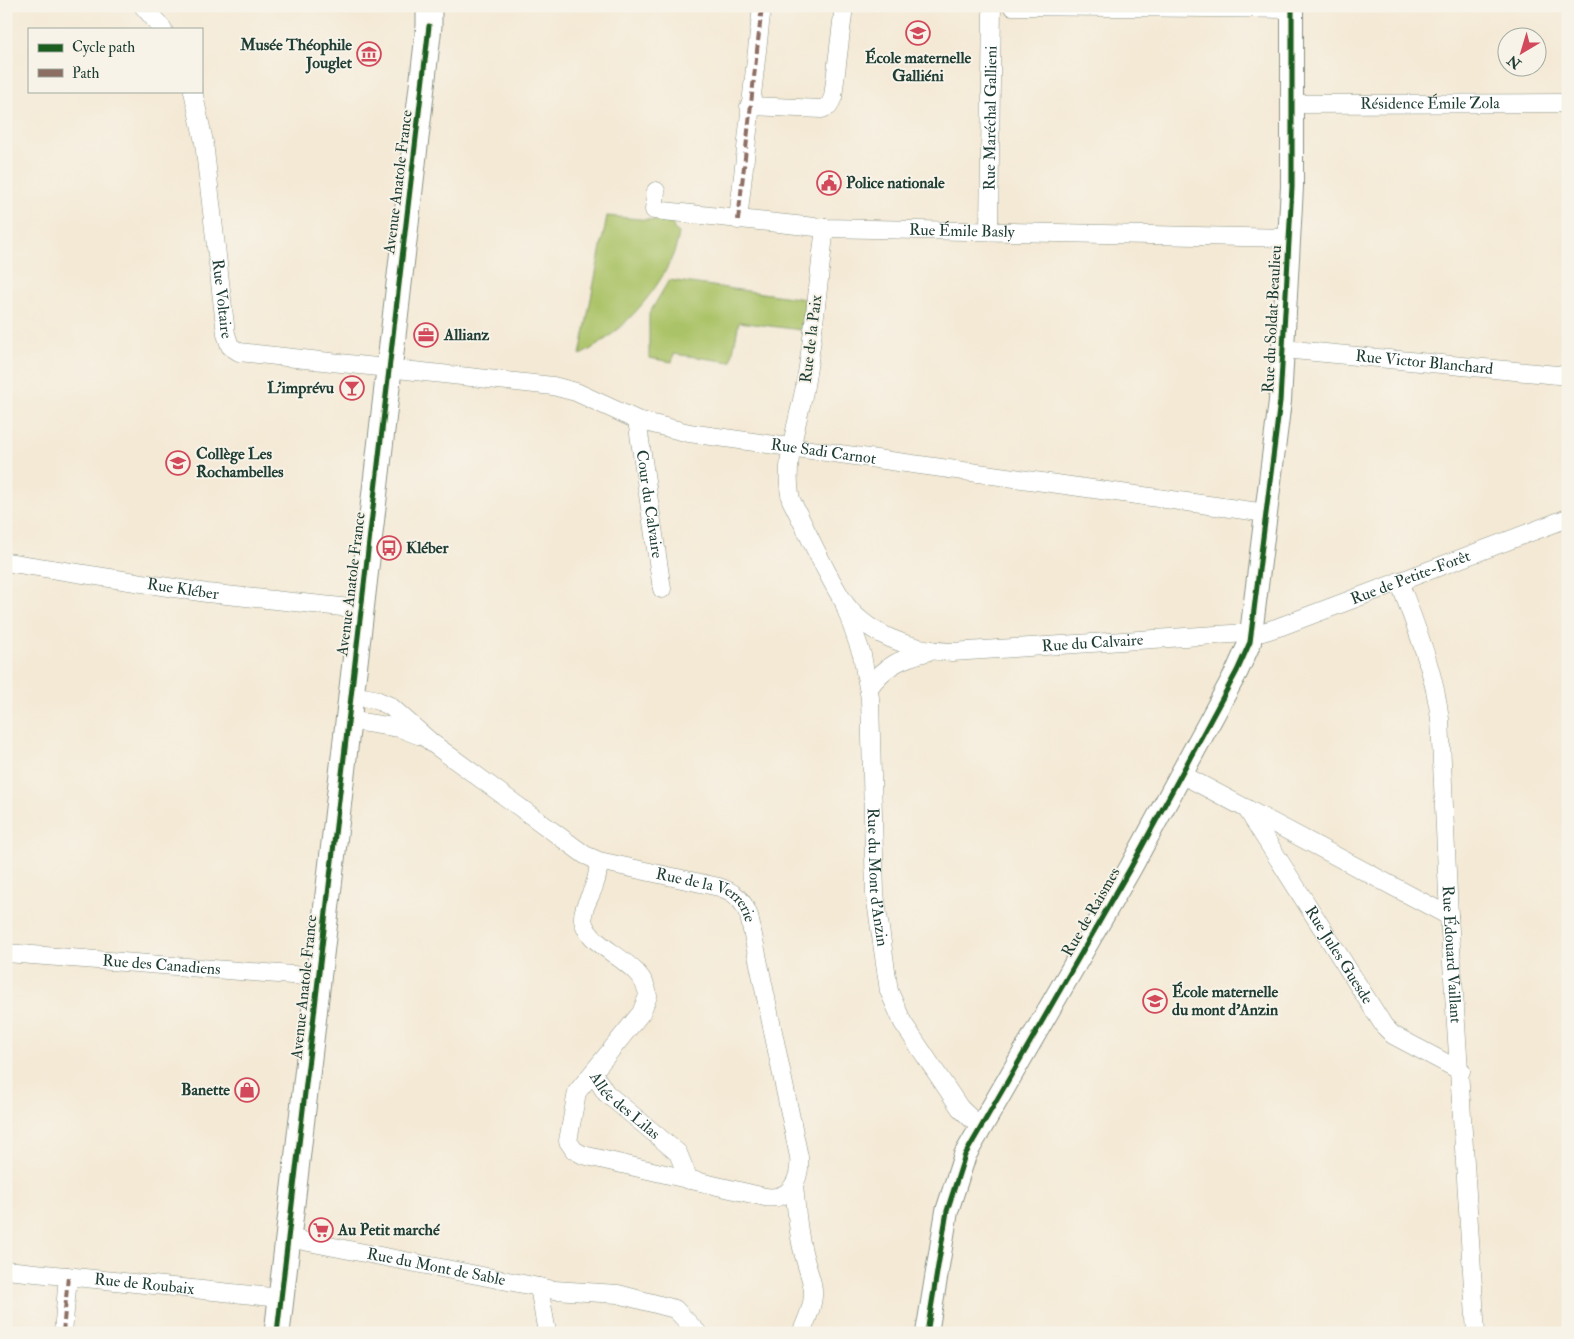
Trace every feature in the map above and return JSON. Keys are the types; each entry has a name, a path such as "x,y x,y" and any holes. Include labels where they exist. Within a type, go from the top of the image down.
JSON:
{"main road":[{"name":"Avenue Anatole France","path":"277,1333 430,13"}],"street":[{"path":"143,6 162,28"},
{"path":"738,220 749,106 762,6"},
{"path":"749,106 822,108 829,106 833,97 844,6"},
{"name":"Rue Maréchal Gallieni","path":"989,230 992,6"},
{"path":"1012,6 1292,8"},
{"name":"Rue du Soldat Beaulieu","path":"1252,632 1278,416 1283,349 1289,238 1292,8"},
{"name":"Rue Voltaire","path":"194,92 204,142 226,334 230,346 245,354 389,366"},
{"name":"Résidence Émile Zola","path":"1292,104 1568,103"},
{"name":"Rue Émile Basly","path":"656,191 654,210 825,228 989,230 1289,238"},
{"name":"Rue de la Paix","path":"792,449 804,391 825,228"},
{"name":"Rue Victor Blanchard","path":"1283,349 1568,376"},
{"name":"Rue Sadi Carnot","path":"389,366 560,387 576,392 637,420 689,433 792,449 1266,513"},
{"name":"Cour du Calvaire","path":"637,420 662,589"},
{"name":"Rue du Calvaire","path":"792,449 788,486 791,500 843,600 865,622 883,635 912,647 933,651 964,652 1252,632"},
{"name":"Rue de Petite-Forêt","path":"1252,632 1279,628 1568,518"},
{"name":"Rue Kléber","path":"6,562 207,592 360,609"},
{"name":"Rue Édouard Vaillant","path":"1399,581 1429,661 1437,692 1440,719 1450,916 1476,1333"},
{"name":"Rue du Mont d'Anzin","path":"843,600 862,655 869,688 875,899 889,991 906,1028 960,1108 980,1127"},
{"name":"Rue de Raismes","path":"927,1333 948,1203 962,1163 980,1127 1131,867 1237,671 1247,650 1252,632"},
{"name":"Rue du Calvaire","path":"869,688 880,673 891,664 915,655 933,651"},
{"name":"Rue de la Verrerie","path":"350,696 374,699 390,706 432,742 562,840 599,861 719,887 734,893 744,904 749,916 799,1157 796,1181 800,1241 814,1289 813,1306 801,1333"},
{"name":"Rue de la Verrerie","path":"347,720 400,728 432,742"},
{"path":"1181,774 1450,916"},
{"name":"Rue Jules Guesde","path":"1246,808 1384,1026 1393,1035 1461,1071"},
{"path":"593,1073 641,1013 648,996 642,978 591,935 584,924 584,912 595,884 599,861"},
{"name":"Rue des Canadiens","path":"6,953 318,977"},
{"name":"Allée des Lilas","path":"689,1180 678,1153 606,1094 593,1073 580,1088 576,1097 568,1136 574,1150 583,1155 689,1180 771,1198 783,1196 796,1181"},
{"name":"Rue du Mont de Sable","path":"288,1238 561,1291 609,1293 660,1304 675,1310 698,1333"},
{"name":"Rue de Roubaix","path":"6,1270 281,1298"},
{"path":"63,1333 68,1276"},
{"path":"539,1287 547,1333"}],"green space":[{"path":"607,216 672,222 674,229 679,233 675,250 667,268 643,304 612,334 580,355"},
{"path":"669,280 805,299 801,330 739,322 731,362 674,354 672,362 649,358 649,314"}],"marked path":[{"path":"738,220 762,6"},
{"path":"63,1333 68,1276"}],"cycle path":[{"path":"927,1333 947,1211 965,1155 1131,867 1237,671 1250,642 1280,401 1292,187 1292,6"},
{"path":"277,1333 429,26"}],"place":[{"name":"École maternelle Galliéni","path":"918,33"},
{"name":"Musée Théophile Jouglet","path":"369,54"},
{"name":"Police nationale","path":"829,183"},
{"name":"Allianz","path":"426,335"},
{"name":"L'imprévu","path":"352,388"},
{"name":"Collège Les Rochambelles","path":"178,463"},
{"name":"Kléber","path":"389,548"},
{"name":"École maternelle du mont d'Anzin","path":"1155,1001"},
{"name":"Banette","path":"247,1090"},
{"name":"Au Petit marché","path":"321,1230"}]}
